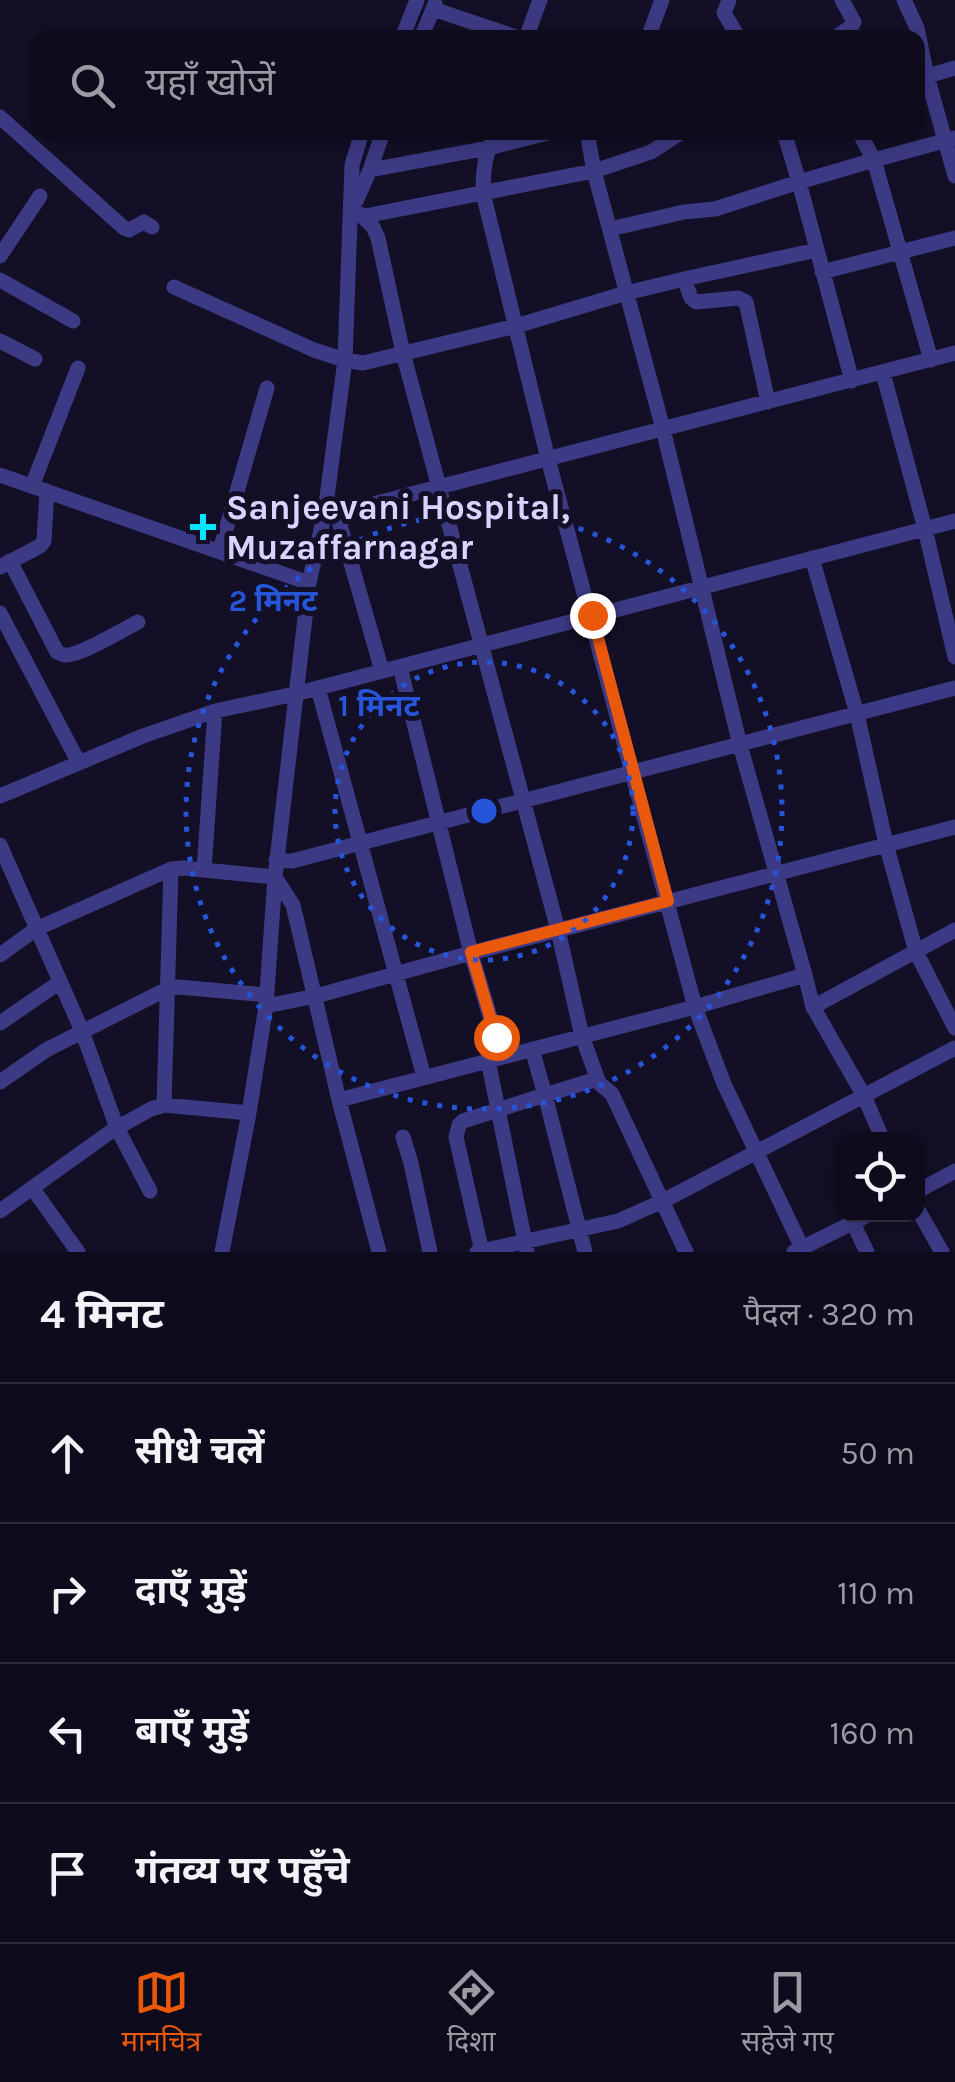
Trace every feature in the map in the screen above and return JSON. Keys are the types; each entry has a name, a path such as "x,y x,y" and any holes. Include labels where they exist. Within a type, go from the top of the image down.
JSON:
{"street":[{"path":"526,30 540,0"},
{"path":"729,0 724,13 734,30"},
{"path":"842,0 854,22 844,30"},
{"path":"904,0 918,30"},
{"path":"651,30 660,1"},
{"path":"428,2 501,30"},
{"path":"410,30 428,2"},
{"path":"423,30 428,2"},
{"path":"925,77 955,68"},
{"path":"925,84 951,140 955,176"},
{"path":"0,117 124,228 129,230 144,222 152,227"},
{"path":"361,140 352,165 358,213 378,238 403,354 483,644 582,1036 598,1079 612,1094 686,1252"},
{"path":"222,1252 266,1001 275,868 309,583 330,515 358,213 379,140"},
{"path":"492,140 483,167 483,193 548,459 695,1006 724,1084 800,1251 853,1223 867,1252"},
{"path":"370,170 520,140"},
{"path":"588,140 740,745 813,1007 880,1132"},
{"path":"358,213 594,171 651,152 670,140"},
{"path":"786,140 852,381"},
{"path":"863,140 874,160 931,360"},
{"path":"610,229 714,208 951,140"},
{"path":"0,256 40,196"},
{"path":"822,272 955,238"},
{"path":"174,287 314,350 362,363 516,326 626,293 816,250"},
{"path":"0,280 73,321"},
{"path":"684,280 696,302 738,298 746,302 768,402"},
{"path":"0,341 35,360"},
{"path":"330,515 955,353"},
{"path":"78,368 40,489 44,541 5,564 57,652 72,654 138,622"},
{"path":"883,373 926,529 955,656"},
{"path":"220,550 266,388"},
{"path":"0,474 309,583"},
{"path":"330,515 382,671"},
{"path":"2,789 216,710 296,694 955,521"},
{"path":"812,558 857,714 886,844 916,952 955,1028"},
{"path":"0,613 79,763"},
{"path":"400,667 495,1059 498,1108 526,1247"},
{"path":"318,688 424,1078"},
{"path":"0,954 36,929 171,869 275,868 955,688"},
{"path":"204,870 216,710"},
{"path":"0,1082 46,1050 167,989 178,987 266,1001 316,996 471,952 955,828"},
{"path":"0,844 82,1030 117,1128 150,1191"},
{"path":"275,868 293,905 378,1252"},
{"path":"164,1105 171,869"},
{"path":"813,1007 955,930"},
{"path":"339,1100 805,975"},
{"path":"0,1024 60,982"},
{"path":"598,1079 498,1108 459,1125 456,1137 480,1252 526,1247 618,1221 955,1048"},
{"path":"532,1049 585,1252"},
{"path":"0,1211 117,1128 151,1109 164,1105 248,1113"},
{"path":"403,1138 430,1252"},
{"path":"925,1187 955,1171"},
{"path":"33,1189 78,1252"},
{"path":"925,1222 942,1252"}],"place":[{"name":"Sanjeevani Hospital, Muzaffarnagar","path":"203,527"}],"route":[{"path":"496,1037 471,952 668,901 592,615"}]}
